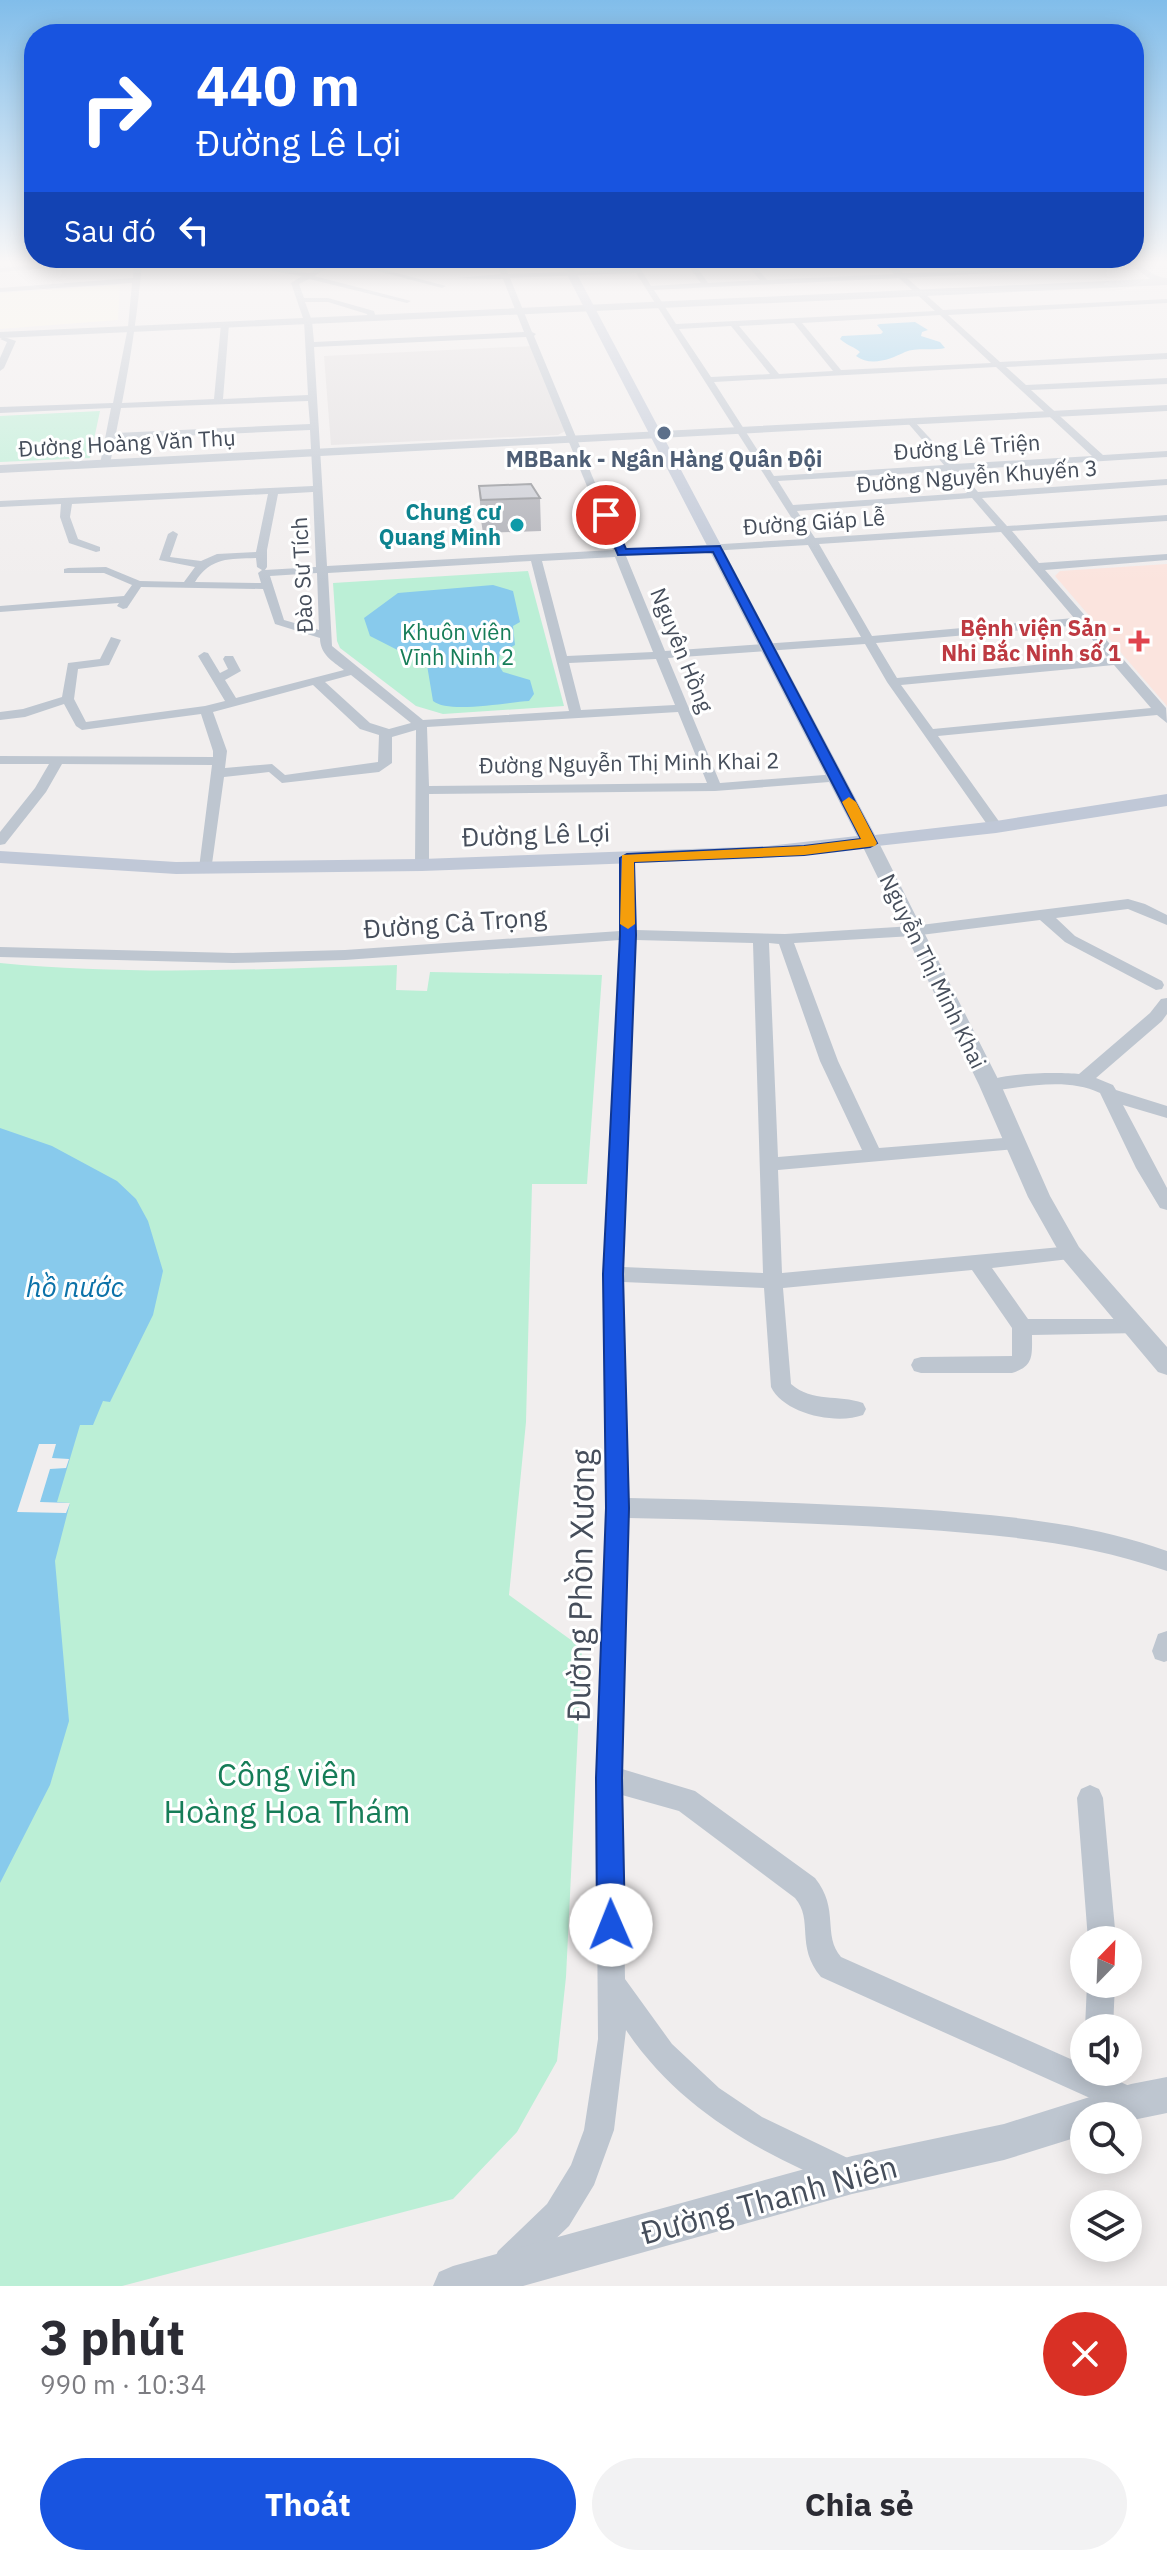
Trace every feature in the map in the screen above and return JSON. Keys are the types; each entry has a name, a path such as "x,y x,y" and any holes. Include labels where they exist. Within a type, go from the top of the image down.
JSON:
{"main road":[{"name":"Nguyễn Thị Minh Khai","path":"624,370 870,843"},
{"name":"Đường Lê Lợi","path":"0,857 120,866 206,868 422,865 804,850 996,827 1167,800"}],"street":[{"path":"105,464 124,370"},
{"path":"218,402 221,370"},
{"name":"Đào Sư Tích","path":"311,370 328,651 420,724"},
{"name":"Nguyên Hồng","path":"546,370 715,787"},
{"path":"700,370 812,542 893,682 996,827"},
{"path":"771,370 776,376"},
{"path":"836,370 839,373"},
{"path":"707,380 905,370"},
{"path":"1004,370 1100,458"},
{"path":"1023,388 1167,381"},
{"path":"0,410 312,398"},
{"name":"Đường Hoàng Văn Thụ","path":"0,469 1167,408"},
{"path":"912,422 1164,715"},
{"path":"111,436 313,427"},
{"name":"Đường Lê Triện","path":"770,479 1167,454"},
{"name":"Đường Nguyễn Khuyến 3","path":"790,508 1167,482"},
{"path":"0,504 318,489"},
{"path":"273,491 272,516 259,555 279,622 325,636"},
{"path":"67,501 65,517 73,541 96,549"},
{"name":"Đường Giáp Lễ","path":"68,571 106,570 138,584 187,585 266,580 321,570 1167,518"},
{"path":"173,534 164,560 200,564"},
{"path":"187,585 200,564 214,557 259,555"},
{"path":"1036,567 1167,557"},
{"path":"536,558 576,715"},
{"path":"0,609 125,602 138,584"},
{"path":"562,660 771,649 1083,621"},
{"path":"99,677 115,640"},
{"path":"204,656 233,703"},
{"path":"218,678 234,672 229,659"},
{"path":"893,682 1118,661"},
{"path":"105,662 73,664 68,699 82,726 206,710 353,671"},
{"path":"316,681 365,726 387,733 420,724 684,708"},
{"path":"0,716 25,713 68,699"},
{"path":"206,710 219,742 206,868"},
{"path":"932,733 1164,715"},
{"path":"420,724 422,865"},
{"path":"0,760 272,768 282,779 379,768 385,763 387,733"},
{"path":"0,841 41,789 58,760"},
{"name":"Đường Nguyễn Thị Minh Khai 2","path":"422,790 715,787 837,778"},
{"name":"Nguyễn Thị Minh Khai","path":"870,843 990,1085 1039,1197 1071,1253 1167,1365"},
{"name":"Đường Phồn Xương","path":"495,2275 558,2215 583,2174 599,2130 612,2039 609,1778 617,1508 613,1274 628,935 627,858"},
{"name":"Đường Cả Trọng","path":"0,952 188,959 293,957 628,935 785,939 913,931 1128,904 1147,908 1152,914 1167,920"},
{"path":"1043,914 1070,939 1163,984"},
{"path":"761,938 773,1281 781,1387 804,1404 855,1409"},
{"path":"785,939 829,1061 873,1154"},
{"path":"1084,1079 1156,1017 1167,1003"},
{"path":"990,1085 1084,1079 1107,1089 1145,1168 1167,1203"},
{"path":"1112,1095 1167,1112"},
{"path":"771,1164 1016,1143"},
{"path":"613,1274 773,1281 1071,1253"},
{"path":"921,1365 1012,1365 1022,1360 1022,1327 977,1262"},
{"path":"1022,1327 1133,1327"},
{"path":"617,1508 829,1513 1007,1526 1070,1533 1167,1561"},
{"path":"609,1778 686,1800 805,1888 815,1897 819,1910 816,1948 819,1957 831,1967 1070,2067"},
{"path":"1090,1798 1101,1926"},
{"path":"612,1984 669,2063 696,2088 729,2114 771,2139 852,2175"},
{"path":"1117,2086 1149,2098"},
{"name":"Đường Thanh Niên","path":"453,2286 852,2175 1004,2142 1149,2098"}],"shaded area":[{"path":"325,370 543,370 567,430 558,435 331,445"},
{"name":"Bệnh viện Sản - Nhi Bắc Ninh số 1","path":"1167,564 1167,706 1055,576 1060,571"}],"green space":[{"path":"100,411 90,458 0,462 0,416"},
{"name":"Khuôn viên Vĩnh Ninh 2","path":"528,571 564,706 443,714 416,706 340,648 337,641 333,583"},
{"name":"Công viên Hoàng Hoa Thám","path":"0,963 149,970 397,965 396,990 427,991 430,972 602,975 587,1184 532,1184 526,1422 509,1595 582,1648 566,1977 557,2061 517,2132 453,2199 122,2286 0,2286"}],"water":[{"path":"493,585 513,591 520,622 513,626 515,645 500,653 498,664 503,672 530,680 534,694 529,701 452,707 433,701 427,665 370,636 364,618 398,593"},
{"name":"hồ nước","path":"0,1128 52,1146 117,1181 136,1199 148,1221 163,1271 153,1315 110,1402 103,1401 93,1425 80,1425 57,1502 70,1503 55,1561 69,1721 50,1785 0,1883"}],"pier":[{"path":"39,1444 56,1444 52,1458 69,1459 66,1468 50,1469 40,1502 70,1503 66,1513 17,1512"}],"building":[{"path":"531,484 540,498 481,500 479,486"}],"slow traffic":[{"path":"628,924 627,858 804,850 870,843 849,802"}],"place":[{"name":"MBBank - Ngân Hàng Quân Đội","path":"664,433"},
{"name":"Chung cư Quang Minh","path":"517,525"},
{"name":"Bệnh viện Sản - Nhi Bắc Ninh số 1","path":"1139,641"}],"route":[{"path":"606,515 622,553 716,548 870,843 804,850 627,858 628,935 613,1274 617,1508 609,1778 611,1925"}]}
